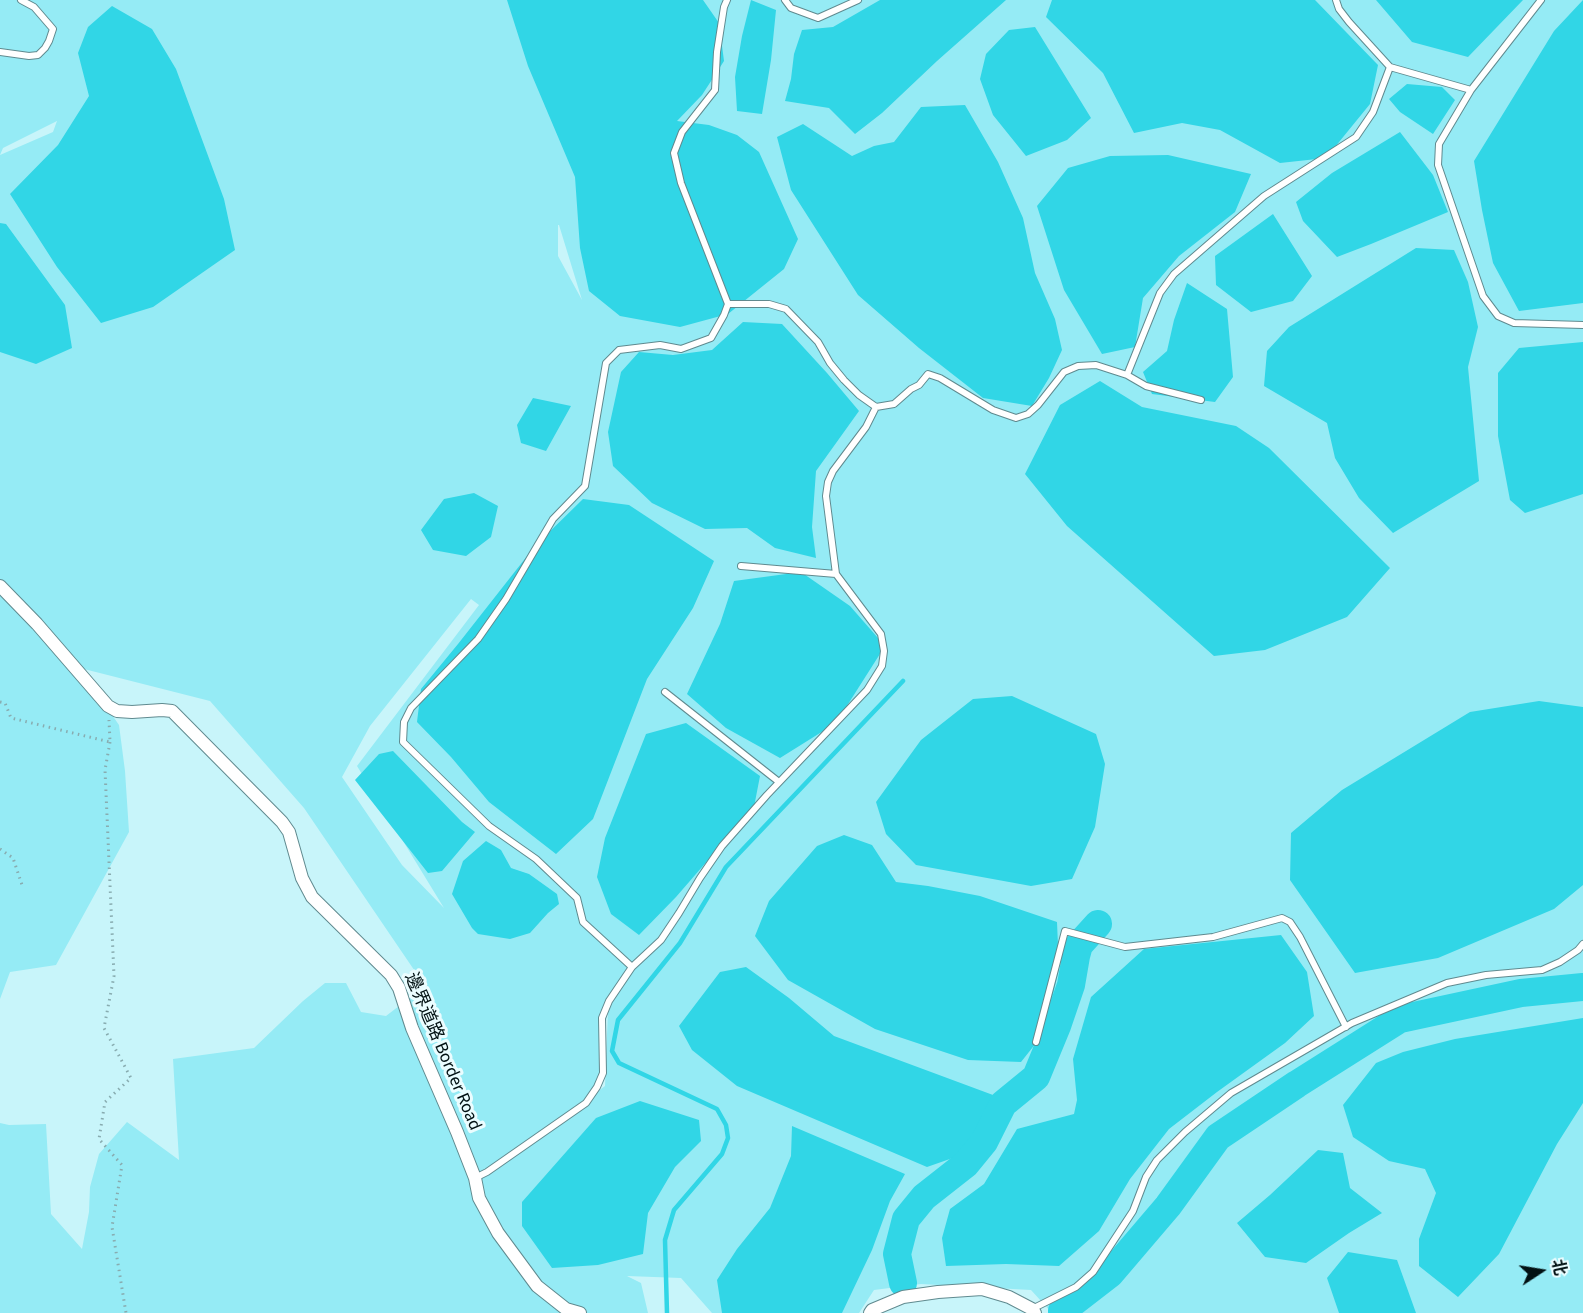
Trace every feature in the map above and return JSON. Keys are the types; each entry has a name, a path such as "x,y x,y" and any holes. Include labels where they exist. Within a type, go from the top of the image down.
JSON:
{"street":[{"path":"0,586 38,624 108,706"},
{"name":"邊界道路 Border Road","path":"108,706 117,711 172,711 282,822 289,832 303,879 312,897 391,975 399,988 412,1028 475,1178 479,1198 498,1233 537,1286 566,1309 580,1313"},
{"path":"870,1313 903,1297 982,1289 1009,1297 1033,1311"}],"lane":[{"path":"0,52 38,55 49,41 53,29 34,7 21,0"},
{"path":"632,967 583,922 577,898 536,859 489,826 403,742 404,722 411,708 478,639 506,599 553,519 585,486 606,363 619,350 660,345 681,349 711,338 724,315 728,304 681,183 674,153 682,132 715,90 717,52 727,0"},
{"path":"785,0 791,8 818,18 858,0"},
{"path":"1336,0 1339,9 1349,22 1390,67 1471,90"},
{"path":"1541,0 1471,90 1439,144 1438,165 1483,296 1498,316 1514,323 1583,325"},
{"path":"1127,375 1160,293 1174,274 1264,196 1356,137 1373,112 1390,67"},
{"path":"728,304 769,304 786,309 818,342 830,363 844,380 876,407 894,404 928,374 940,378 993,410 1016,418 1028,414 1038,405 1064,372 1078,366 1096,365 1127,375 1146,386 1201,400"},
{"path":"475,1178 586,1103 603,1073 602,1018 609,1001 632,967 662,940 722,846 779,782 867,690 882,666 884,651 881,634 836,573 826,496 828,482 833,471 866,427 876,407"},
{"path":"741,566 836,573"},
{"path":"665,692 779,782"},
{"path":"1036,1042 1065,931 1125,947 1213,937 1282,918 1290,922 1300,937 1346,1027"},
{"path":"1033,1311 1076,1287 1093,1272 1133,1211 1146,1177 1157,1160 1185,1132 1231,1094 1346,1027 1447,983 1486,975 1542,970 1560,962 1583,944"}],"path":[{"path":"0,702 5,703 11,718 110,742"},
{"path":"108,706 110,742 105,770 114,976 104,1028 131,1078 105,1102 99,1139 122,1165 112,1227 126,1313"},
{"path":"0,849 13,858 23,888"}],"shaded area":[{"path":"0,0 1583,0 1583,1313 1052,1313 1031,1290 921,1284 874,1290 859,1313 712,1313 681,1278 627,1276 641,1283 648,1313 0,1313 0,1123 9,1125 46,1124 51,1214 82,1249 89,1212 90,1187 99,1154 127,1122 179,1160 173,1059 254,1048 325,983 346,983 361,1012 386,1016 425,986 304,808 210,701 84,669 35,613 119,725 129,832 56,965 10,972 0,999","holes":["57,121 53,132 0,155 3,148","559,225 582,300 558,256","471,599 479,605 357,766 444,908 402,865 342,777 370,726","608,1009 605,1086 589,1098 603,1073 602,1046"]},
{"path":"507,0 703,0 719,23 724,61 702,95 677,121 709,125 737,135 759,152 798,239 784,269 728,314 680,327 620,316 589,291 580,248 575,177 528,66"},
{"path":"751,0 776,10 762,114 737,111 735,77"},
{"path":"880,0 1006,0 882,113 855,134 829,108 785,101 794,54 802,30 833,27"},
{"path":"1052,0 1315,0 1378,65 1370,104 1326,158 1280,163 1220,130 1182,123 1134,133 1103,73 1046,17"},
{"path":"1376,0 1523,0 1468,57 1412,42"},
{"path":"1583,0 1583,303 1519,311 1493,263 1474,161 1554,31"},
{"path":"112,6 152,29 176,69 224,199 235,250 153,307 101,323 57,267 10,194 58,145 89,96 78,53 88,27"},
{"path":"1035,27 1091,118 1067,140 1026,156 993,115 980,79 986,54 1009,30"},
{"path":"1407,84 1442,87 1455,100 1433,134 1400,112 1389,99"},
{"path":"965,105 998,162 1023,218 1035,273 1055,319 1062,350 1032,406 983,398 919,348 858,295 791,190 777,137 803,124 852,156 874,146 894,142 921,107"},
{"path":"1400,132 1433,175 1448,212 1337,257 1303,221 1296,202 1332,173"},
{"path":"1168,155 1251,174 1235,212 1179,256 1143,298 1135,347 1102,354 1064,290 1037,206 1068,168 1110,156"},
{"path":"1273,214 1312,276 1293,301 1251,312 1216,285 1215,256"},
{"path":"0,223 6,224 65,305 72,348 36,364 0,352"},
{"path":"1416,248 1454,250 1468,282 1478,327 1468,367 1479,481 1393,533 1359,498 1335,458 1327,423 1264,386 1267,351 1289,327"},
{"path":"1187,283 1227,309 1233,377 1215,402 1152,394 1143,372 1167,351 1174,320"},
{"path":"743,322 782,324 859,411 816,471 812,527 816,558 775,548 747,528 705,529 652,503 613,466 608,432 621,372 639,352 673,355 712,350"},
{"path":"1583,342 1583,494 1525,513 1510,500 1498,436 1498,373 1519,348"},
{"path":"1100,381 1142,407 1236,426 1269,448 1390,568 1347,617 1265,650 1214,656 1067,526 1025,474 1060,405"},
{"path":"533,398 571,406 546,451 521,443 517,425"},
{"path":"474,493 498,506 491,537 466,556 433,550 421,530 444,499"},
{"path":"583,499 629,505 714,561 693,608 647,679 593,819 556,854 489,802 451,757 417,722 421,689 535,546"},
{"path":"801,572 850,606 885,646 836,723 780,758 726,728 687,694 720,624 734,581"},
{"path":"1012,696 1096,734 1105,764 1095,827 1072,879 1031,886 916,865 886,834 876,802 921,740 973,699"},
{"path":"1539,701 1583,707 1583,885 1554,909 1438,958 1355,973 1290,880 1291,833 1342,790 1470,712"},
{"path":"686,723 760,776 754,807 676,897 639,935 611,914 597,877 605,838 646,734"},
{"path":"393,751 462,822 475,832 442,871 428,873 355,780 379,754"},
{"path":"844,835 872,845 896,882 980,896 1057,922 1059,969 1044,1033 1021,1062 968,1060 875,1029 788,980 755,936 769,901 817,846"},
{"path":"486,841 501,850 511,868 529,874 557,894 559,904 530,933 510,939 478,934 452,894 463,861"},
{"path":"1281,935 1307,972 1314,1016 1285,1043 1169,1129 1130,1179 1099,1231 1059,1266 1006,1264 946,1266 942,1238 950,1209 984,1184 1017,1129 1074,1114 1077,1100 1073,1059 1091,997 1144,949"},
{"path":"746,967 789,998 834,1036 993,1095 967,1153 927,1167 737,1086 692,1050 679,1026 720,972"},
{"path":"1583,1018 1583,1103 1557,1144 1499,1254 1458,1297 1419,1266 1419,1239 1436,1193 1425,1169 1389,1161 1353,1137 1343,1105 1376,1063 1403,1052 1455,1039"},
{"path":"640,1101 699,1120 701,1141 675,1167 648,1213 643,1254 598,1265 552,1268 522,1226 522,1202 596,1118"},
{"path":"792,1126 905,1174 890,1201 872,1250 842,1313 722,1313 717,1280 737,1249 770,1208 791,1156"},
{"path":"1318,1150 1343,1153 1350,1188 1382,1213 1306,1263 1265,1257 1237,1223"},
{"path":"1348,1252 1397,1260 1416,1313 1339,1313 1327,1278"}],"waterway":[{"path":"667,1313 665,1240 674,1210 722,1154 728,1138 726,1125 717,1109 619,1063 612,1051 618,1020 680,943 726,867 903,681"},
{"path":"903,1283 897,1254 906,1219 924,1197 966,1164 984,1142 1003,1104 1036,1077 1071,985 1079,945 1098,924"},
{"path":"1062,1311 1110,1274 1168,1206 1218,1137 1400,1019 1521,993 1583,987"}]}
